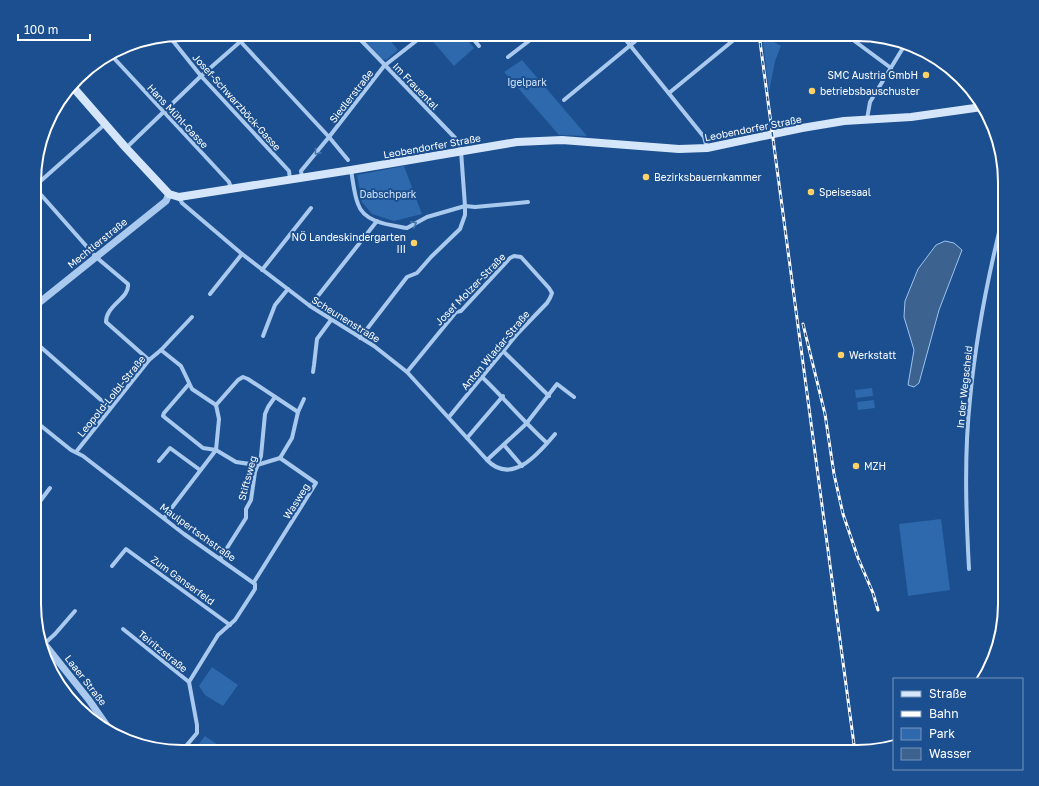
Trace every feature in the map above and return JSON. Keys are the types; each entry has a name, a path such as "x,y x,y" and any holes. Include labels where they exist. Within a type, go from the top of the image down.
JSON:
{"main road":[{"path":"75,90 126,148 169,194"},
{"name":"Leobendorfer Straße","path":"169,194 179,197 517,142 550,140 679,149 707,148 802,128 844,121 917,117 977,108"}],"street":[{"name":"Josef-Schwarzböck-Gasse","path":"174,41 201,76 289,171 290,179"},
{"path":"126,148 240,41 330,137 348,160"},
{"name":"Im Frauental","path":"361,41 457,140 461,151"},
{"name":"Siedlerstraße","path":"302,177 301,171 330,137 384,66 416,41"},
{"path":"475,41 479,46"},
{"path":"508,57 529,41"},
{"path":"626,41 704,138 707,148"},
{"path":"564,100 636,41"},
{"path":"669,93 732,41"},
{"path":"854,41 891,68"},
{"path":"867,119 870,102 903,49"},
{"name":"Hans Mühl-Gasse","path":"114,59 229,182 231,188"},
{"path":"41,182 105,124"},
{"path":"360,338 407,277 417,273 431,257 460,230 465,215 466,206 461,151"},
{"path":"351,170 358,204 364,213 377,221 407,228 427,218 466,206 475,207 528,202"},
{"path":"41,194 96,257 123,279 128,286 127,291 106,317 107,323 149,360"},
{"name":"Mechtlerstraße","path":"41,301 166,201 169,194"},
{"name":"Scheunenstraße","path":"179,197 182,204 262,270 310,306 374,346 407,372 495,467 507,470 522,466"},
{"path":"262,270 312,208"},
{"path":"310,306 377,221"},
{"name":"In der Wegscheid","path":"969,569 966,497 970,400 982,310 998,239"},
{"path":"210,294 242,254"},
{"name":"Anton Wladar-Straße","path":"449,417 518,333 550,298 552,293 549,288 521,257 514,256"},
{"name":"Josef Molzer-Straße","path":"407,372 456,312 461,311 510,258 514,256"},
{"path":"263,336 274,304 288,289"},
{"name":"Leopold-Loibl-Straße","path":"76,452 149,360 161,350 192,317"},
{"path":"312,372 315,363 317,339 331,320"},
{"path":"41,347 110,408"},
{"path":"161,350 181,366 192,389 216,405 218,419 216,450 164,518"},
{"path":"503,351 549,396"},
{"path":"482,376 503,396 526,424 547,443"},
{"path":"216,405 240,378 248,379 298,412"},
{"path":"189,384 164,413 164,416 203,448 216,450 236,462 257,466 280,458 290,444 294,433 298,412 304,399"},
{"path":"487,460 526,424 557,384 574,397"},
{"path":"468,438 503,396"},
{"name":"Stiftsweg","path":"220,558 244,521 246,509 251,500 255,472 261,456 265,414 275,397"},
{"name":"Maulpertschstraße","path":"41,426 71,450 76,452 164,518 254,582"},
{"path":"504,445 522,466 533,458 555,434"},
{"path":"159,461 170,448 200,470"},
{"name":"Wasweg","path":"254,582 316,483 280,458"},
{"path":"41,500 50,488"},
{"name":"Zum Ganserfeld","path":"112,566 126,549 230,625"},
{"path":"189,682 218,635 235,620 255,589 256,586 254,582"},
{"path":"46,641 56,634 76,611"},
{"name":"Teiritzstraße","path":"123,629 189,682 198,733 187,745"},
{"name":"Laaer Straße","path":"48,649 89,700 103,721"}],"green space":[{"path":"365,41 391,41 398,50 386,60 382,59"},
{"path":"432,41 468,41 474,48 454,66"},
{"path":"763,41 772,41 781,46 775,61 769,92"},
{"name":"Igelpark","path":"522,60 587,136 559,135 504,72"},
{"name":"Dabschpark","path":"404,166 422,214 394,221 372,214 362,202 357,175"},
{"path":"872,388 873,396 856,398 855,390"},
{"path":"874,400 875,408 858,410 857,402"},
{"path":"941,519 950,590 908,596 899,524"},
{"path":"212,667 238,685 223,706 205,695 199,686"},
{"path":"205,736 218,745 198,745"}],"water":[{"path":"945,241 954,243 962,250 939,310 919,383 914,387 908,385 914,350 904,317 905,301 918,269 936,245"}],"railway":[{"path":"760,41 854,745"},
{"path":"803,324 825,414 834,474 843,514 878,610"}],"place":[{"name":"SMC Austria GmbH","path":"926,75"},
{"name":"betriebsbauschuster","path":"812,91"},
{"name":"Bezirksbauernkammer","path":"646,177"},
{"name":"Speisesaal","path":"811,192"},
{"name":"NÖ Landeskindergarten III","path":"414,243"},
{"name":"Werkstatt","path":"841,355"},
{"name":"MZH","path":"856,466"}]}
